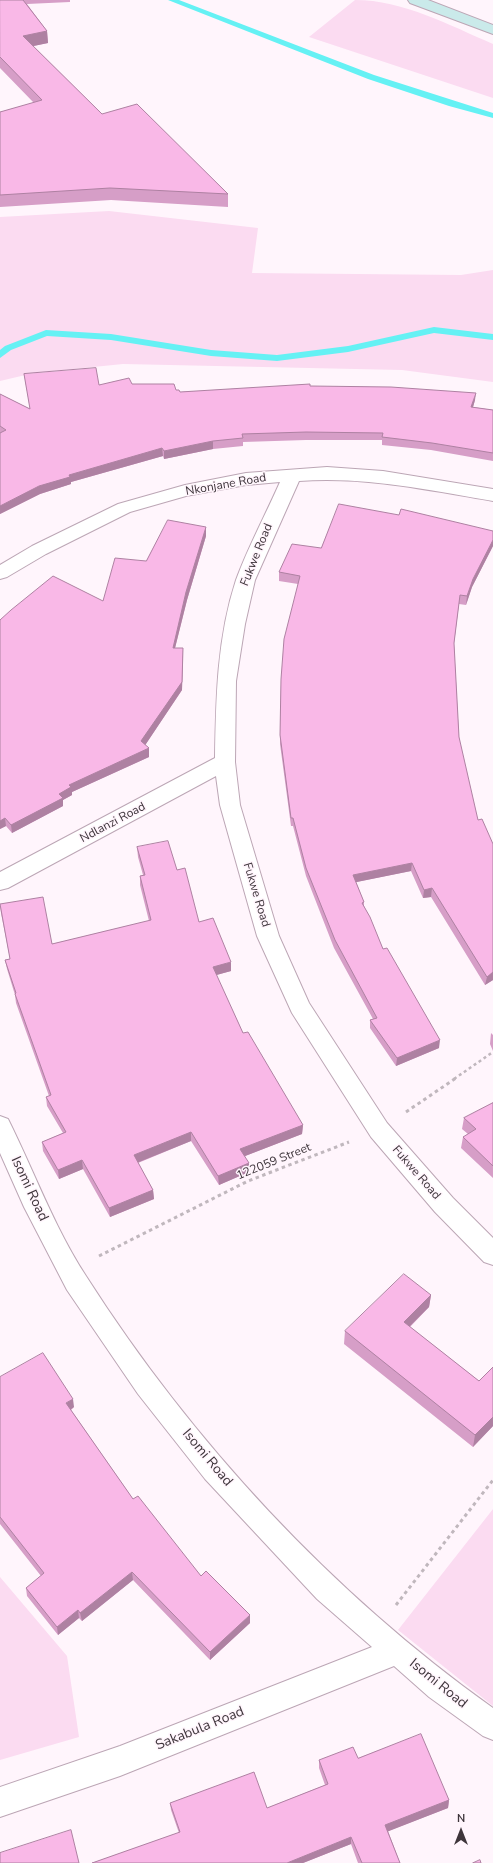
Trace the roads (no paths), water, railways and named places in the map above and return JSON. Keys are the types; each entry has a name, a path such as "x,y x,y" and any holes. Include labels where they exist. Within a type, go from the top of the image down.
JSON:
{"street":[{"path":"415,0 493,30"},
{"name":"Nkonjane Road","path":"0,573 39,550 124,508 185,491 246,479 328,473 383,477 493,495"},
{"name":"Fukwe Road","path":"292,475 246,580 235,624 226,681 225,762 230,805 268,936 300,1007 379,1130 444,1205 493,1254"},
{"name":"Ndlanzi Road","path":"0,882 225,762"},
{"name":"Isomi Road","path":"0,1126 54,1241 76,1282 147,1386 214,1470 327,1590 439,1687 493,1726"},
{"name":"Sakabula Road","path":"0,1802 120,1762 397,1651"}],"waterway":[{"path":"172,0 371,77 493,116"},
{"path":"0,355 8,348 46,333 111,337 211,353 277,358 348,349 434,330 493,337"}]}
